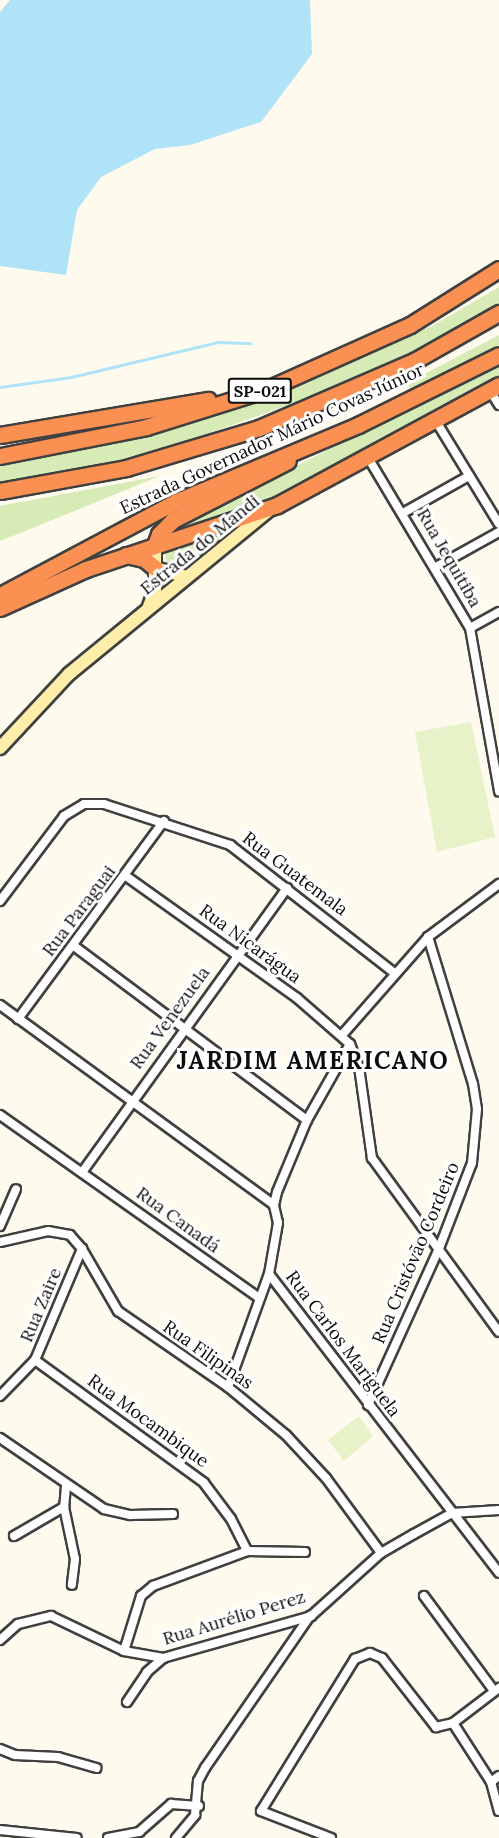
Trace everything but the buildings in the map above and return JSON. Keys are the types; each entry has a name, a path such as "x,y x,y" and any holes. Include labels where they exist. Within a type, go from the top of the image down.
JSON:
{"highway":[{"name":"SP-021","path":"0,456 147,427 267,389 410,325 499,269"},
{"name":"SP-021","path":"0,491 126,468 259,428 414,361 499,313"},
{"name":"Estrada Governador Mário Covas Júnior","path":"0,595 210,485 358,425 499,355"},
{"path":"0,608 126,555 277,505 494,387"},
{"path":"0,435 141,414 267,389"},
{"path":"155,545 159,534 173,520 358,425"},
{"path":"126,555 144,560 155,568"}],"main road":[{"name":"Estrada do Mandi","path":"0,748 69,674 277,505"},
{"name":"Estrada do Mandi","path":"146,612 155,590 155,545"},
{"path":"155,568 186,577"}],"street":[{"path":"494,387 499,405"},
{"path":"434,418 499,524"},
{"name":"Rua Jequitiba","path":"367,456 436,567 470,628 499,791"},
{"path":"403,513 469,476"},
{"path":"436,567 496,534"},
{"path":"470,628 499,612"},
{"path":"489,741 499,735"},
{"name":"Rua Guatemala","path":"0,901 64,816 92,803 164,821 230,845 393,972"},
{"name":"Rua Paraguai","path":"18,1019 126,876 164,821"},
{"name":"Rua Nicarágua","path":"126,876 237,954 342,1035 350,1044"},
{"path":"342,1035 393,972 428,937 499,885"},
{"name":"Rua Venezuela","path":"83,1171 183,1027 286,888"},
{"name":"Rua Cristóvão Cordeiro","path":"368,1405 438,1251 472,1163 477,1108 473,1084 428,937"},
{"path":"74,946 307,1119"},
{"path":"0,1005 274,1205"},
{"path":"350,1044 359,1067 372,1158 499,1332"},
{"name":"Rua Carlos Mariguela","path":"350,1044 307,1119 274,1205 278,1223 269,1274 452,1513 496,1565 499,1573"},
{"name":"Rua Canadá","path":"0,1115 83,1171 258,1297"},
{"path":"0,1226 16,1189"},
{"name":"Rua Filipinas","path":"0,1242 56,1231 70,1235 82,1249 118,1311 228,1387 299,1447 381,1553"},
{"name":"Rua Zaire","path":"0,1396 35,1360 82,1249"},
{"path":"228,1387 258,1297 269,1274"},
{"name":"Rua Mocambique","path":"35,1360 204,1483 231,1519 247,1551"},
{"path":"0,1438 66,1486 111,1512 173,1514"},
{"path":"66,1486 64,1507 75,1559 72,1585"},
{"path":"15,1536 64,1507"},
{"name":"Rua Aurélio Perez","path":"0,1640 18,1624 51,1616 124,1651 163,1658 311,1616 381,1553 452,1513 499,1510"},
{"path":"124,1651 144,1593 173,1578 247,1551 305,1552"},
{"path":"331,1838 261,1811 359,1656 370,1653 382,1658 432,1725 446,1727 497,1689 424,1596"},
{"path":"176,1838 192,1821 199,1806 198,1781 205,1768 311,1616"},
{"path":"127,1702 147,1672 163,1658"},
{"path":"453,1723 491,1782 499,1811"},
{"path":"0,1749 15,1755 58,1757 96,1768"},
{"path":"491,1782 499,1776"},
{"path":"108,1838 139,1832 171,1804 199,1806"},
{"path":"0,1830 77,1838"}],"green space":[{"path":"499,287 499,310 452,336 327,391 182,443 91,467 0,483 0,466 127,440 239,406 303,382 432,326"},
{"path":"499,335 499,346 410,389 407,383"},
{"path":"499,367 499,378 446,403 262,506 171,534 183,523 443,391"},
{"path":"160,476 23,532 0,541 0,506"},
{"path":"239,525 191,567 184,570 166,562 165,551"},
{"path":"471,722 495,837 437,852 415,732"},
{"path":"359,1416 373,1436 344,1461 328,1440"}],"water":[{"path":"10,0 310,0 312,54 261,122 190,145 155,149 101,177 77,210 66,275 0,266 0,12"}],"waterway":[{"path":"0,387 71,377 218,342 251,343"}],"district":[{"name":"JARDIM AMERICANO","path":"313,1061"}]}
